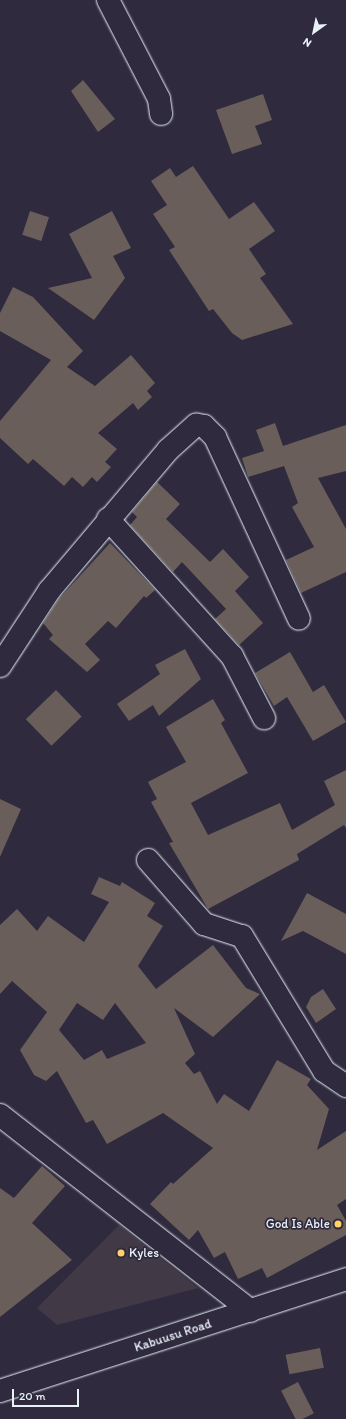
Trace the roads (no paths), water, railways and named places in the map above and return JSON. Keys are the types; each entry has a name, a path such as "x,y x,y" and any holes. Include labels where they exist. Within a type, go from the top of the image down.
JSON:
{"street":[{"path":"108,0 159,99 161,114"},
{"path":"0,666 48,591 108,518 186,432 196,425 204,426 215,437 299,619"},
{"path":"108,518 232,656 264,718"},
{"path":"148,860 204,924 242,936 324,1071 346,1086"},
{"path":"0,1115 251,1311"},
{"name":"Kabuusu Road","path":"0,1391 346,1279"}],"place":[{"name":"God Is Able","path":"338,1224"},
{"name":"Kyles","path":"121,1253"}]}
